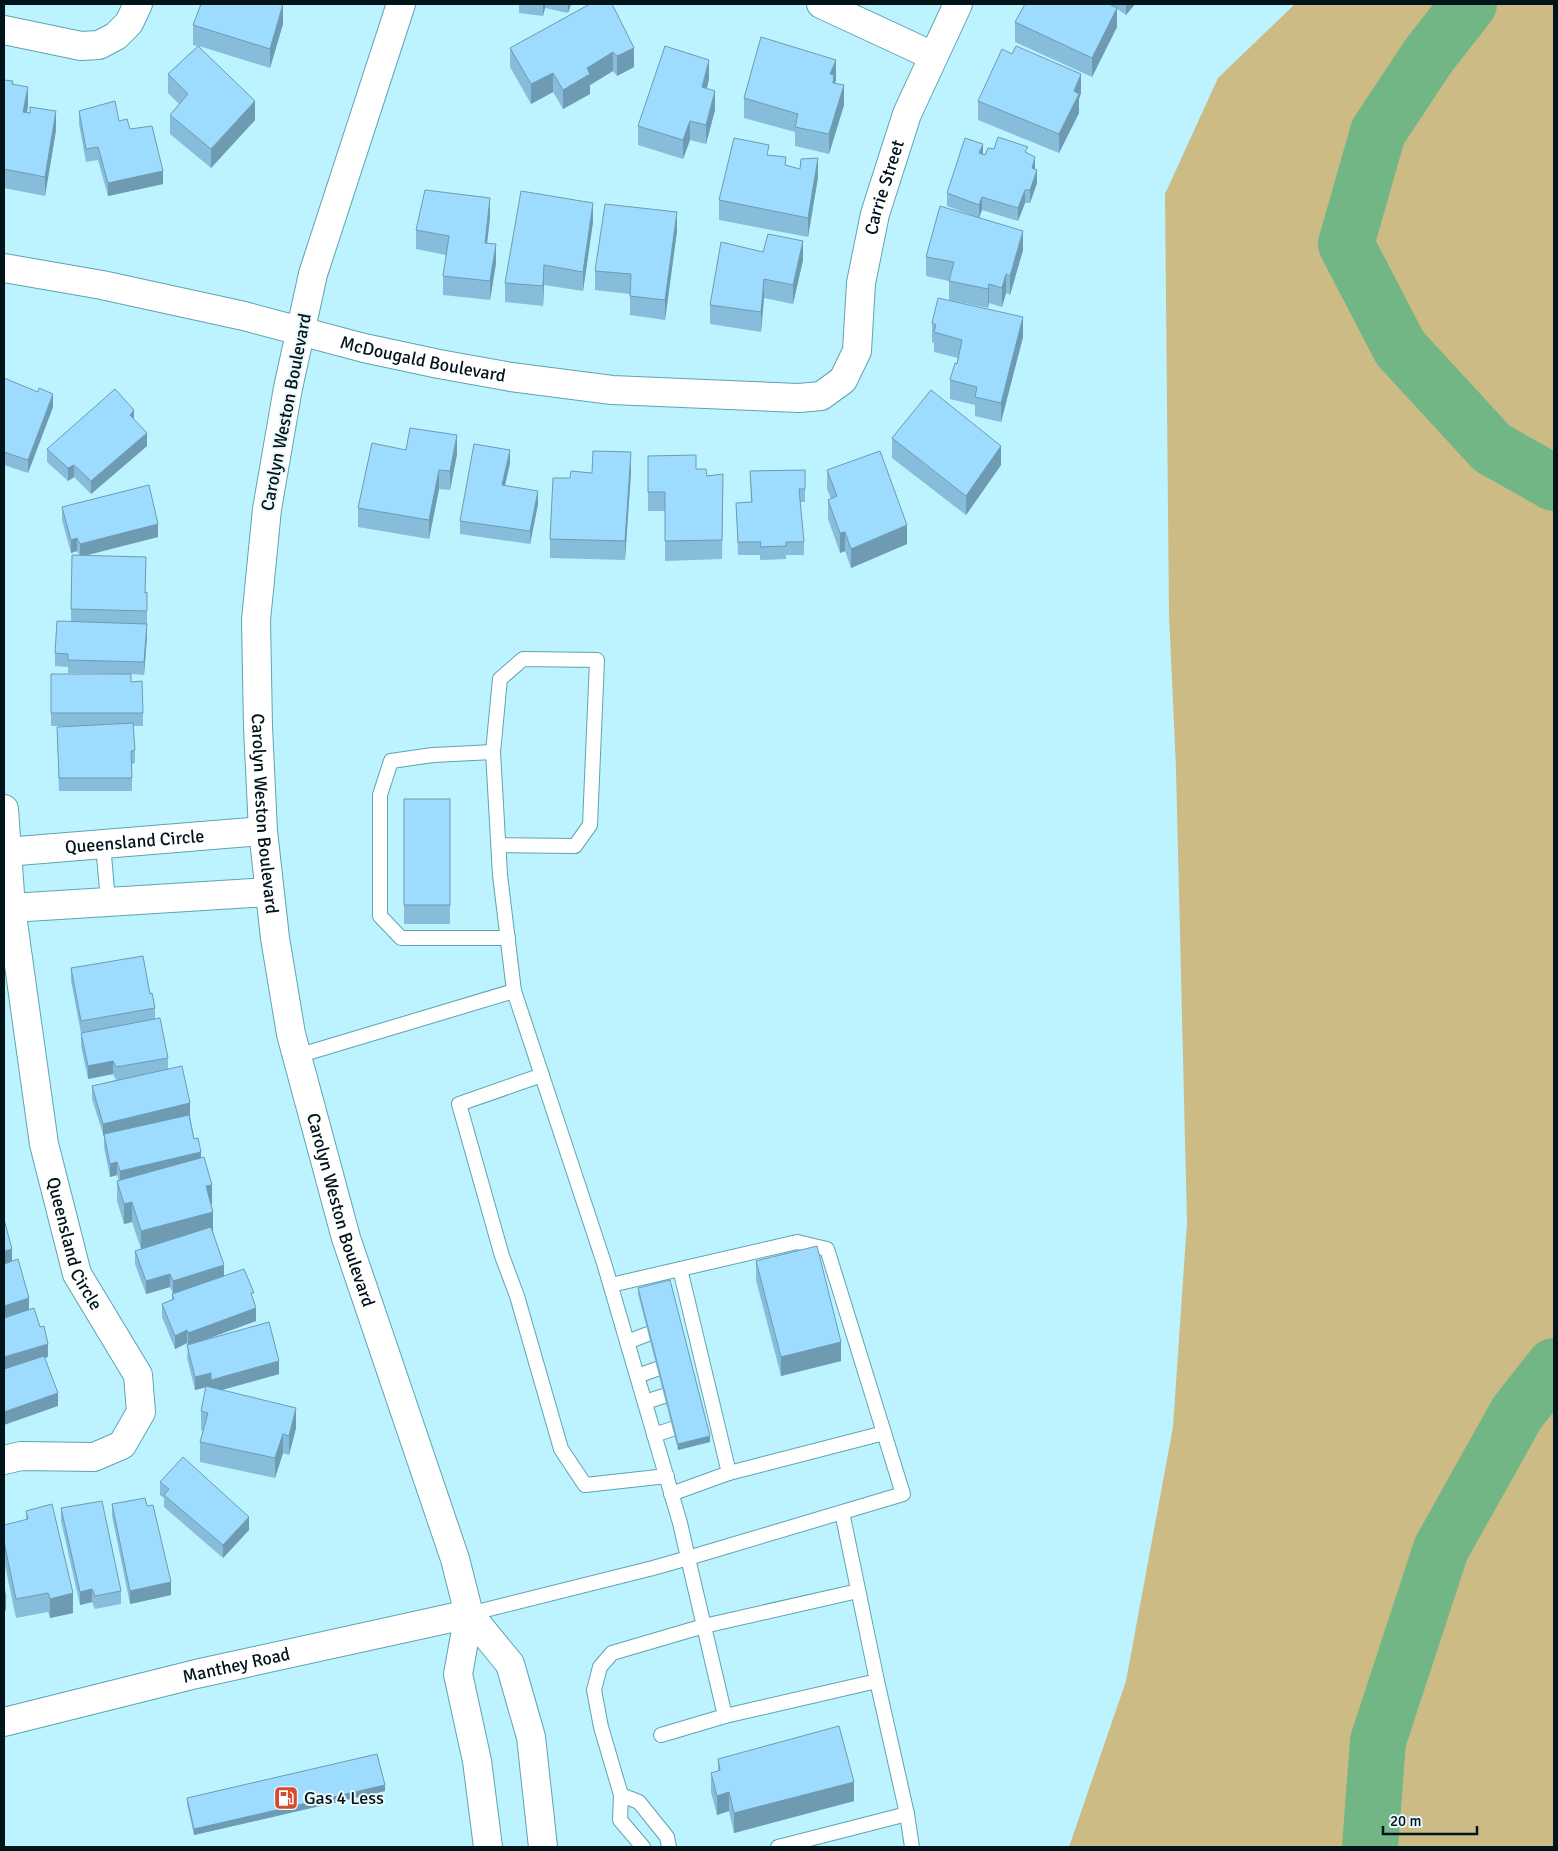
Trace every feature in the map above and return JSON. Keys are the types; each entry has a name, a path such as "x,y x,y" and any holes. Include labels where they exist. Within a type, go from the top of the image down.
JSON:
{"street":[{"path":"4,30 82,46 98,45 116,36 129,23 138,4"},
{"name":"Carolyn Weston Boulevard","path":"401,4 313,274 288,388 267,509 256,620 258,727 268,892 286,1005 297,1056 346,1238 455,1559 469,1614 458,1674 477,1761 488,1847"},
{"path":"821,4 933,56"},
{"name":"Carrie Street","path":"843,380 857,350 862,283 875,214 907,114 958,4"},
{"name":"McDougald Boulevard","path":"4,268 102,285 244,316 364,348 511,377 612,390 799,398 821,396 843,380"},
{"name":"Queensland Circle","path":"4,809 11,908 44,1144 77,1274 138,1375 141,1412 122,1445 94,1457 21,1456 4,1460"},
{"name":"Queensland Circle","path":"6,852 263,831"},
{"path":"11,908 268,892"},
{"name":"Carolyn Weston Boulevard","path":"469,1614 510,1664 531,1737 543,1847"},
{"name":"Manthey Road","path":"4,1722 196,1674 469,1614"}],"lane":[{"path":"498,845 575,846 590,825 597,660 524,659 500,679 493,752 498,845 500,875 514,991 610,1284 667,1476 726,1716"},
{"path":"493,752 433,755 391,761 380,795 380,916 401,938 508,938"},
{"path":"103,844 108,901"},
{"path":"297,1056 514,991"},
{"path":"542,1075 459,1104 502,1256 517,1296 561,1449 585,1485 667,1476"},
{"path":"469,1614 644,1571 903,1494 826,1249 797,1242 610,1284"},
{"path":"680,1269 685,1320 710,1419 729,1473"},
{"path":"627,1342 648,1334"},
{"path":"637,1376 657,1369"},
{"path":"644,1402 664,1396"},
{"path":"654,1435 672,1429"},
{"path":"671,1494 729,1473 884,1433"},
{"path":"842,1512 907,1814 912,1847"},
{"path":"643,1847 620,1820 621,1795 601,1726 594,1690 600,1667 612,1653 704,1626 858,1591"},
{"path":"661,1735 726,1716 877,1681"},
{"path":"621,1795 639,1802 667,1837 669,1847"},
{"path":"778,1847 907,1814"}],"shaded area":[{"path":"1295,4 1554,4 1554,1847 1069,1847 1126,1681 1173,1427 1187,1222 1176,769 1169,615 1165,194 1218,78"}],"building":[{"path":"201,4 283,4 270,49 193,25"},
{"path":"590,4 612,4 634,48 617,56 613,52 587,68 590,74 563,90 553,73 531,84 510,48"},
{"path":"1025,4 1109,4 1117,8 1092,58 1015,22"},
{"path":"761,37 836,60 830,74 834,75 833,83 844,85 829,134 795,127 798,114 744,98"},
{"path":"198,46 255,101 211,149 170,115 188,94 168,74"},
{"path":"665,46 709,60 702,87 715,91 706,125 690,121 683,140 638,126"},
{"path":"1016,46 1081,74 1074,91 1079,94 1059,134 978,101 1002,49 1012,54"},
{"path":"4,80 13,81 12,84 28,87 23,112 30,113 30,107 56,111 45,177 4,169"},
{"path":"115,101 119,121 127,119 130,129 152,126 163,171 108,183 98,147 86,149 79,111"},
{"path":"998,137 1028,147 1025,152 1035,157 1032,168 1037,170 1030,190 1025,190 1018,208 982,197 979,205 947,193 965,138 983,144 979,153 985,155 988,148 994,149"},
{"path":"734,138 769,145 767,155 786,157 785,165 800,169 801,159 818,158 808,218 719,200"},
{"path":"425,190 490,198 485,243 496,244 490,281 443,276 449,236 416,230"},
{"path":"521,191 593,203 583,272 544,265 543,286 505,283"},
{"path":"605,204 677,212 665,300 630,296 631,274 595,271"},
{"path":"940,206 1023,231 1010,276 1006,274 1002,288 989,284 988,289 949,281 954,262 926,257"},
{"path":"768,234 803,241 793,285 764,279 761,312 710,305 721,242 763,252"},
{"path":"938,298 1023,317 1001,403 975,397 977,387 950,380 955,363 957,364 962,340 934,332 936,325 932,323"},
{"path":"4,378 38,392 39,388 53,394 28,460 4,452"},
{"path":"115,389 134,410 130,415 147,433 91,481 74,465 68,468 47,449"},
{"path":"931,390 1001,446 966,496 892,438"},
{"path":"410,428 457,435 450,471 439,470 429,520 358,508 372,443 406,450"},
{"path":"474,444 510,450 502,485 538,491 530,531 460,521"},
{"path":"593,451 631,452 625,541 550,539 553,478 570,478 571,471 592,473"},
{"path":"880,451 907,525 851,549 845,532 840,533 828,500 837,496 827,470"},
{"path":"696,455 696,469 706,469 707,476 723,474 722,540 665,541 665,492 648,492 648,456"},
{"path":"805,470 805,489 799,489 804,542 786,542 786,546 760,547 761,542 738,542 736,503 752,502 750,471"},
{"path":"149,485 158,524 80,544 77,538 71,540 62,507"},
{"path":"72,555 146,557 145,593 147,592 147,611 71,609"},
{"path":"57,621 147,624 144,662 68,660 68,654 55,653"},
{"path":"51,674 131,674 131,682 142,681 143,713 51,713"},
{"path":"133,723 135,750 131,751 132,778 59,778 57,727"},
{"path":"404,799 450,799 450,905 404,905"},
{"path":"143,956 150,994 152,993 155,1008 81,1021 71,968"},
{"path":"160,1018 168,1058 116,1067 113,1061 88,1066 81,1033"},
{"path":"182,1066 190,1103 103,1124 92,1086"},
{"path":"189,1115 194,1139 198,1138 201,1152 120,1171 117,1162 110,1164 104,1134"},
{"path":"204,1157 212,1185 206,1186 213,1212 141,1231 132,1202 124,1204 117,1181"},
{"path":"4,1219 12,1249 4,1251"},
{"path":"211,1227 224,1265 173,1281 170,1274 146,1281 135,1251"},
{"path":"817,1246 841,1342 781,1357 756,1261"},
{"path":"18,1259 29,1298 4,1306 4,1264"},
{"path":"244,1269 254,1293 251,1293 256,1308 188,1333 187,1330 175,1336 162,1304 174,1299 172,1294"},
{"path":"670,1280 710,1436 678,1444 638,1288"},
{"path":"34,1308 40,1327 44,1326 48,1344 4,1357 4,1318"},
{"path":"269,1322 279,1361 211,1380 211,1373 195,1377 187,1345"},
{"path":"44,1356 58,1393 4,1412 4,1369"},
{"path":"206,1386 296,1408 289,1436 283,1434 275,1458 200,1442 208,1413 201,1411"},
{"path":"183,1457 249,1517 223,1545 164,1495 169,1489 160,1482"},
{"path":"145,1498 147,1506 153,1505 171,1582 130,1591 112,1504"},
{"path":"102,1501 121,1591 95,1596 92,1589 80,1592 61,1508"},
{"path":"52,1504 73,1593 50,1599 48,1593 16,1599 4,1542 4,1525 28,1519 26,1511"},
{"path":"839,1726 854,1782 734,1813 729,1792 717,1796 711,1773 720,1770 718,1759"},
{"path":"377,1754 385,1785 194,1829 187,1798"}],"waterway":[{"path":"1469,4 1429,55 1378,132 1346,244 1400,348 1492,448 1554,483"},
{"path":"1370,1847 1378,1741 1441,1549 1517,1413 1554,1366"}],"place":[{"name":"Gas 4 Less","path":"286,1798"}]}
